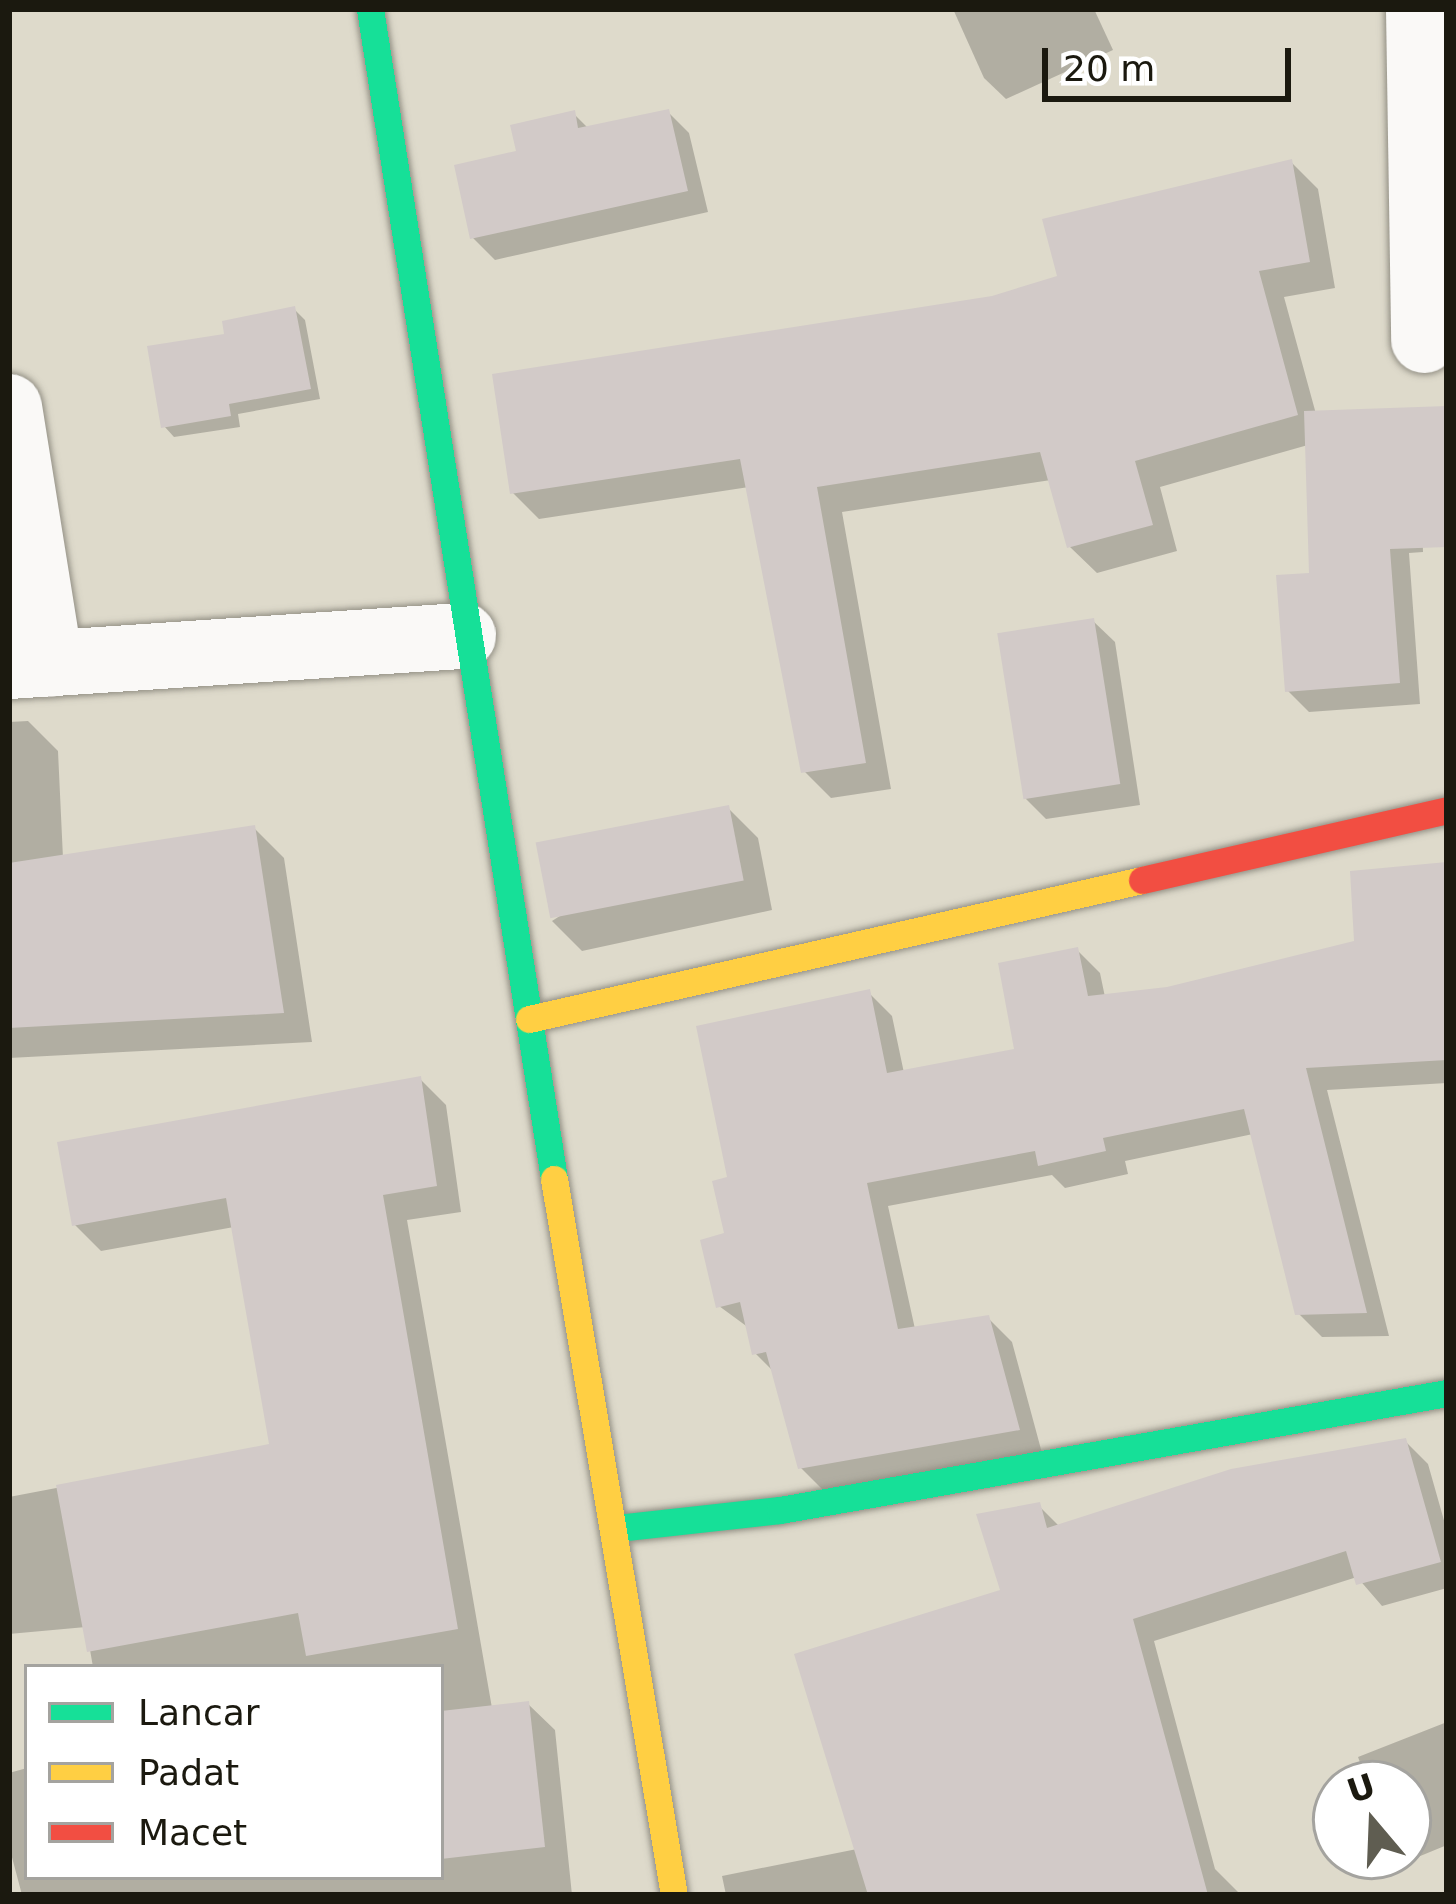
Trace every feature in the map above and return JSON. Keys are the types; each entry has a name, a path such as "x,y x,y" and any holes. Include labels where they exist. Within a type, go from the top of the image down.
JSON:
{"street":[{"path":"370,9 463,635 617,1528 674,1895"},
{"path":"1419,9 1424,340"},
{"path":"9,407 30,665 463,635"},
{"path":"529,1019 1447,810"},
{"path":"617,1528 780,1510 1447,1393"}],"building":[{"path":"669,109 688,191 470,239 454,165 516,151 510,125 575,110 578,128"},
{"path":"1292,159 1310,262 1259,271 1298,415 1135,461 1153,525 1067,548 1040,452 817,487 866,763 801,773 740,459 510,494 492,374 992,296 1057,276 1042,219"},
{"path":"295,306 311,389 229,404 231,416 161,428 147,346 224,334 222,321"},
{"path":"1447,406 1447,547 1390,549 1400,683 1285,692 1276,575 1309,573 1304,411"},
{"path":"1094,618 1120,784 1023,799 997,633"},
{"path":"729,805 744,881 550,918 536,843"},
{"path":"255,825 284,1013 9,1028 9,863"},
{"path":"1447,862 1447,1060 1306,1068 1367,1313 1295,1315 1244,1109 1103,1138 1106,1151 1038,1166 1035,1151 867,1183 898,1329 989,1315 1020,1430 798,1469 766,1352 752,1355 740,1302 716,1308 700,1240 724,1233 712,1181 727,1177 696,1026 870,989 887,1073 1014,1049 998,963 1078,947 1088,996 1167,987 1354,941 1350,871"},
{"path":"421,1076 437,1186 383,1195 458,1629 306,1656 298,1613 87,1652 56,1485 269,1444 226,1198 72,1226 57,1142"},
{"path":"1406,1438 1441,1562 1356,1585 1346,1551 1133,1619 1208,1895 868,1895 794,1654 1000,1590 976,1514 1040,1502 1047,1528 1231,1469"},
{"path":"529,1701 545,1847 444,1859 444,1711"}],"traffic: fast":[{"path":"370,9 554,1179"},
{"path":"617,1528 780,1510 1447,1393"}],"traffic: slow":[{"path":"529,1019 1142,880"},
{"path":"554,1179 674,1895"}],"traffic: jam":[{"path":"1142,880 1447,810"}]}
